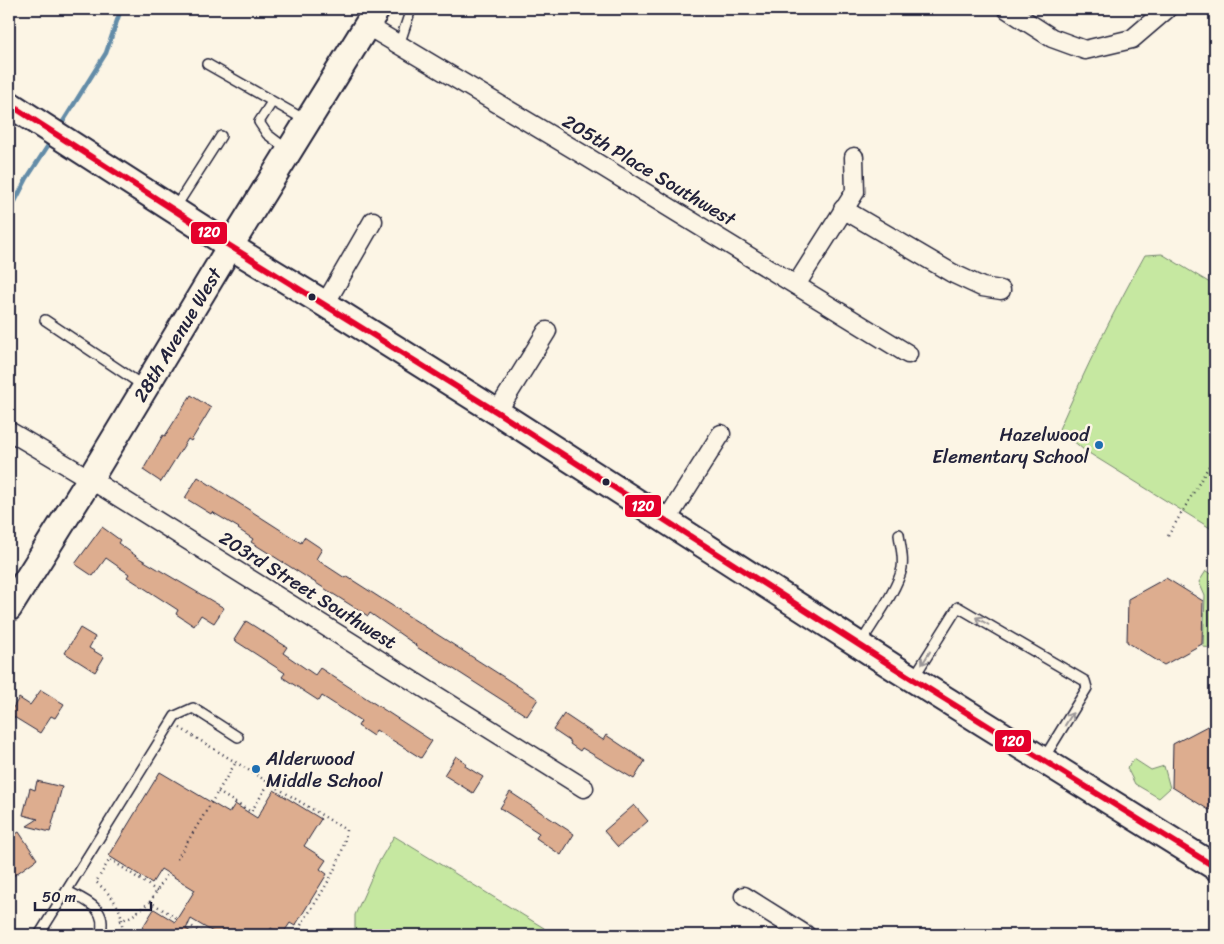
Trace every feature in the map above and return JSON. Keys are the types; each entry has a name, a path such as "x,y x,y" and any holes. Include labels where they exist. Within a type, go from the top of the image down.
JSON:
{"street":[{"path":"1007,9 1052,38 1084,50 1132,39 1167,9"},
{"name":"205th Place Southwest","path":"371,17 399,45 908,354"},
{"name":"28th Avenue West","path":"9,608 90,479 371,17"},
{"path":"9,104 230,246 497,412 913,680 1215,867"},
{"path":"796,285 855,192 854,157"},
{"path":"844,209 952,273 982,288 1002,290"},
{"path":"325,304 373,221"},
{"path":"497,412 547,331"},
{"name":"203rd Street Southwest","path":"9,431 90,479 584,788"},
{"path":"666,521 721,434"},
{"path":"744,896 806,935"}],"lane":[{"path":"399,45 409,15 406,9"},
{"path":"207,64 307,121"},
{"path":"272,102 259,122 267,134 289,150"},
{"path":"174,210 221,136"},
{"path":"45,320 146,387"},
{"path":"860,646 891,595 902,569 899,534"},
{"path":"913,680 958,606 1084,681 1087,688 1043,760"},
{"path":"39,935 175,716 193,708 238,737"},
{"path":"67,891 86,900 96,908 101,917 103,927 100,935"}],"path":[{"path":"1168,536 1215,456"},
{"path":"171,722 346,830 341,856 335,869 294,935"},
{"path":"177,859 236,762"},
{"path":"218,792 251,812 269,783"},
{"path":"120,935 123,925 116,902 96,882 110,859 157,891"},
{"path":"121,920 132,916 150,902 168,874"},
{"path":"150,902 177,918"},
{"path":"188,924 205,935"}],"green space":[{"path":"1162,254 1215,286 1215,531 1084,450 1059,429 1100,341 1145,255"},
{"path":"1206,571 1215,576 1215,648 1203,647 1205,596 1199,582"},
{"path":"1134,759 1151,770 1164,766 1170,788 1159,798 1135,784 1127,768"},
{"path":"394,836 544,928 546,935 355,935 355,915 377,865"}],"building":[{"path":"191,395 211,408 191,441 188,439 161,482 143,470 163,435 165,436"},
{"path":"198,477 301,543 304,537 322,549 316,559 345,578 346,576 538,699 527,716 415,646 370,613 368,616 251,542 253,539 239,528 185,498"},
{"path":"102,527 120,540 118,543 139,558 224,608 214,623 201,615 194,626 176,614 178,610 127,577 129,574 106,558 93,576 75,564"},
{"path":"1166,578 1203,601 1202,644 1164,665 1127,642 1128,599"},
{"path":"246,621 287,647 283,653 315,675 320,668 432,741 421,758 376,730 373,736 358,726 361,721 322,696 319,701 282,677 285,673 234,640"},
{"path":"80,628 95,637 89,648 104,657 95,672 65,653"},
{"path":"41,690 64,704 55,718 51,716 40,733 9,714 19,698 30,705"},
{"path":"564,714 603,740 606,735 645,761 634,779 582,748 580,751 570,744 571,742 553,730"},
{"path":"1215,722 1215,807 1209,810 1172,787 1173,744"},
{"path":"456,756 466,763 465,766 483,777 473,793 444,775"},
{"path":"160,772 229,813 235,804 257,818 274,790 321,819 304,846 326,860 320,869 327,874 295,926 290,923 282,935 271,928 267,935 218,935 191,919 186,929 196,935 138,935 154,909 175,922 195,890 161,869 152,883 109,856"},
{"path":"37,781 62,787 50,832 27,826 38,819 23,815 30,788 35,790"},
{"path":"510,792 574,834 561,855 536,838 539,833 500,808"},
{"path":"634,805 648,821 618,847 604,831"},
{"path":"19,832 37,859 9,879 9,838"}],"waterway":[{"path":"59,128 106,53 121,9"},
{"path":"9,213 27,178 51,141"}],"transit line":[{"name":"120","path":"9,104 230,246 497,412 895,668 1215,867"}],"place":[{"name":"Hazelwood Elementary School","path":"1099,445"},
{"name":"Alderwood Middle School","path":"256,769"}]}
